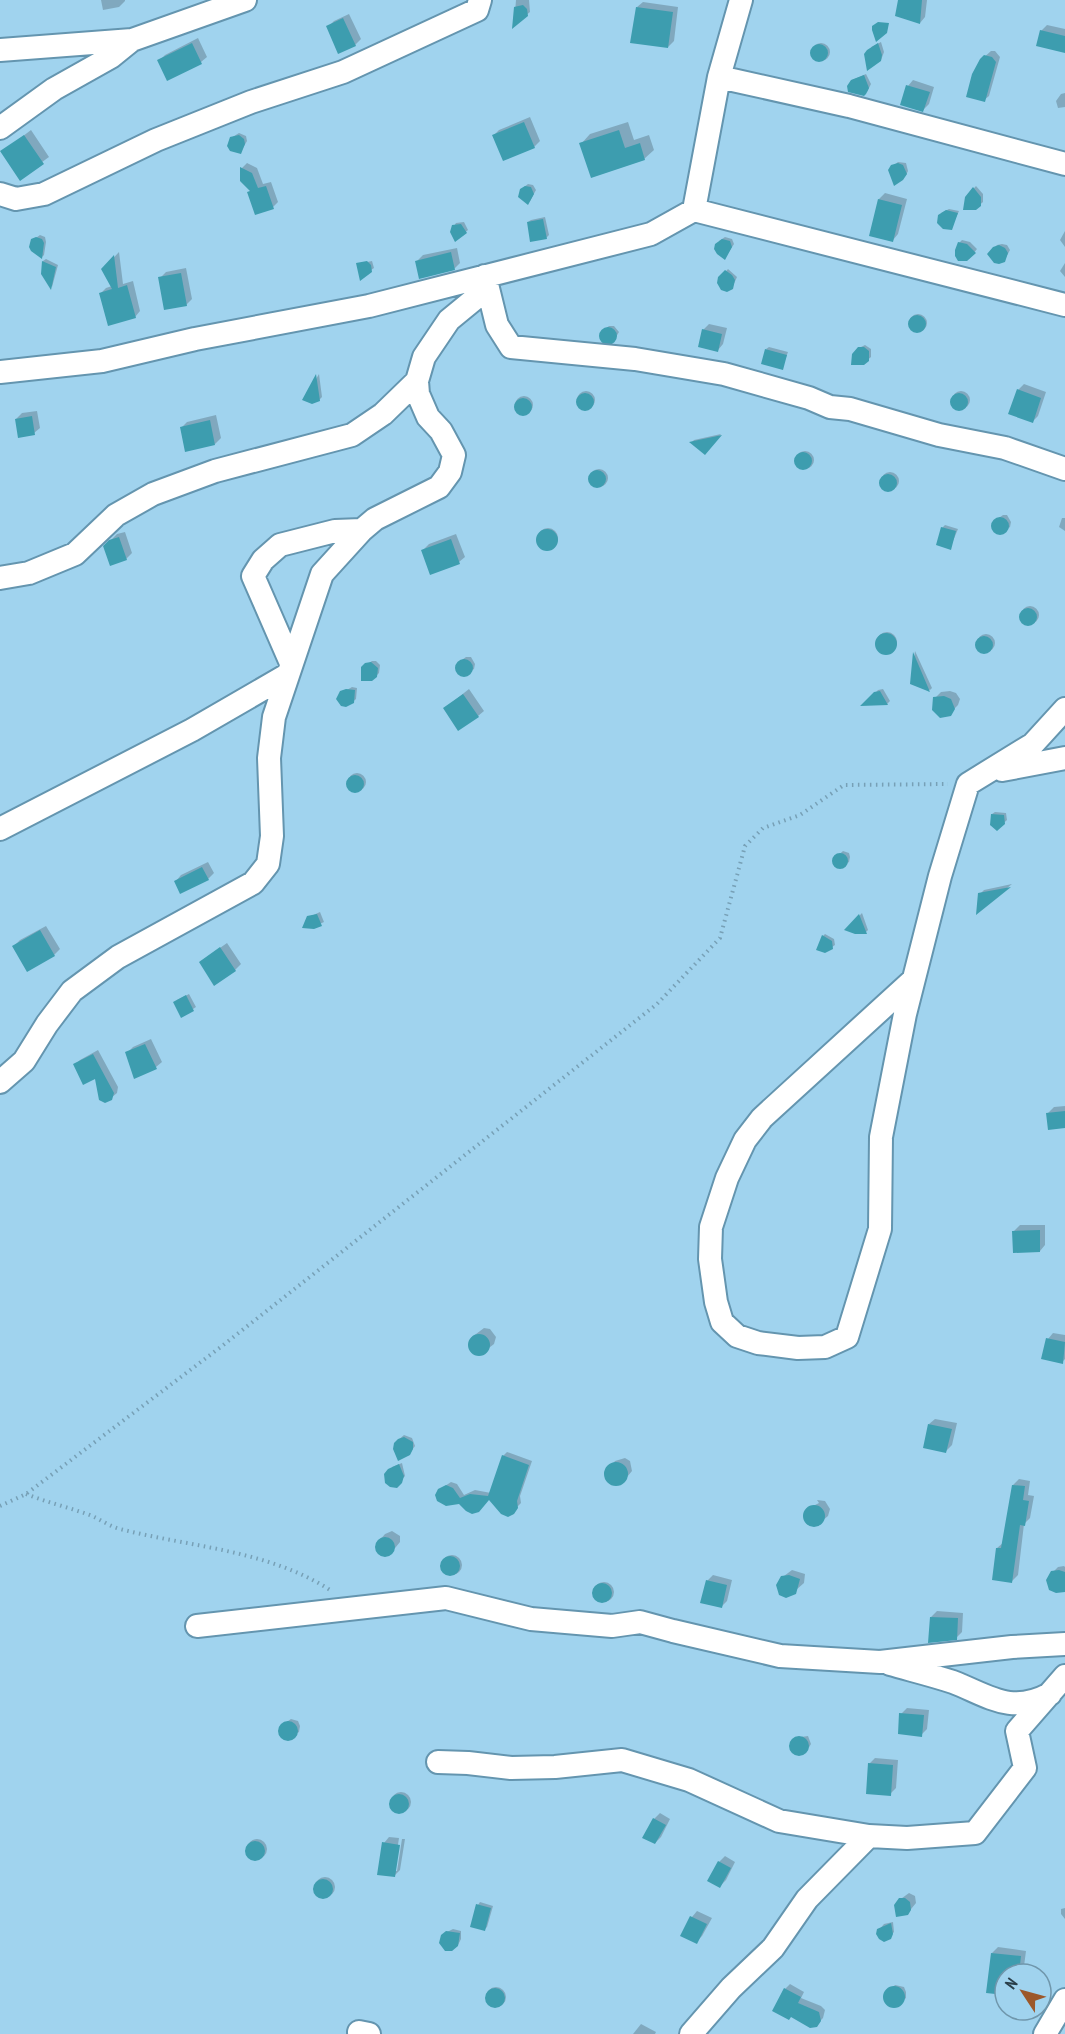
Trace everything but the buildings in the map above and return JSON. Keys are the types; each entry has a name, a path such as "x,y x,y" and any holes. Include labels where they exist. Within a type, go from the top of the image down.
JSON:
{"street":[{"path":"0,50 132,40 246,0"},
{"path":"0,194 16,199 44,194 156,140 251,102 343,72 477,10 480,0"},
{"path":"694,210 719,77 741,0"},
{"path":"0,128 54,88 111,57 132,40"},
{"path":"719,77 849,106 1065,165"},
{"path":"0,372 102,361 195,339 486,282 651,234 694,210 1065,305"},
{"path":"0,1082 24,1061 47,1024 72,991 118,957 252,883 268,864 272,836 268,758 274,717 322,574 375,519 439,487 450,472 454,455 441,431 428,417 418,394 417,381 424,357 449,320 486,282"},
{"path":"486,282 497,325 511,347 635,359 724,374 809,398 830,407 850,410 939,435 1005,448 1065,469"},
{"path":"0,578 29,573 75,554 116,515 153,494 215,471 352,435 383,414 417,381"},
{"path":"289,669 253,576 263,560 280,545 335,531 362,530"},
{"path":"0,829 192,730 289,669"},
{"path":"913,980 762,1118 745,1140 727,1178 711,1227 710,1259 716,1302 722,1322 737,1336 758,1343 798,1348 825,1347 847,1337 880,1229 880,1137 904,1014 913,980 940,876 968,783 1033,744 1065,709"},
{"path":"989,772 1065,758"},
{"path":"197,1626 446,1598 531,1619 612,1626 640,1622 780,1656 880,1662 1012,1647 1065,1644"},
{"path":"880,1662 951,1682 1011,1704 1028,1704 1050,1694"},
{"path":"438,1762 511,1768 555,1767 622,1760 689,1780 779,1821 869,1836 907,1838 975,1833 1025,1768 1017,1731 1065,1676"},
{"path":"692,2034 732,1988 773,1948 807,1899 869,1836"},
{"path":"1045,2034 1065,2000"}],"path":[{"path":"0,1506 26,1494 222,1346 657,1004 720,939 746,846 763,828 800,815 844,785 968,783"},
{"path":"26,1494 89,1515 109,1526 234,1553 284,1568 325,1586 355,1608"}]}
